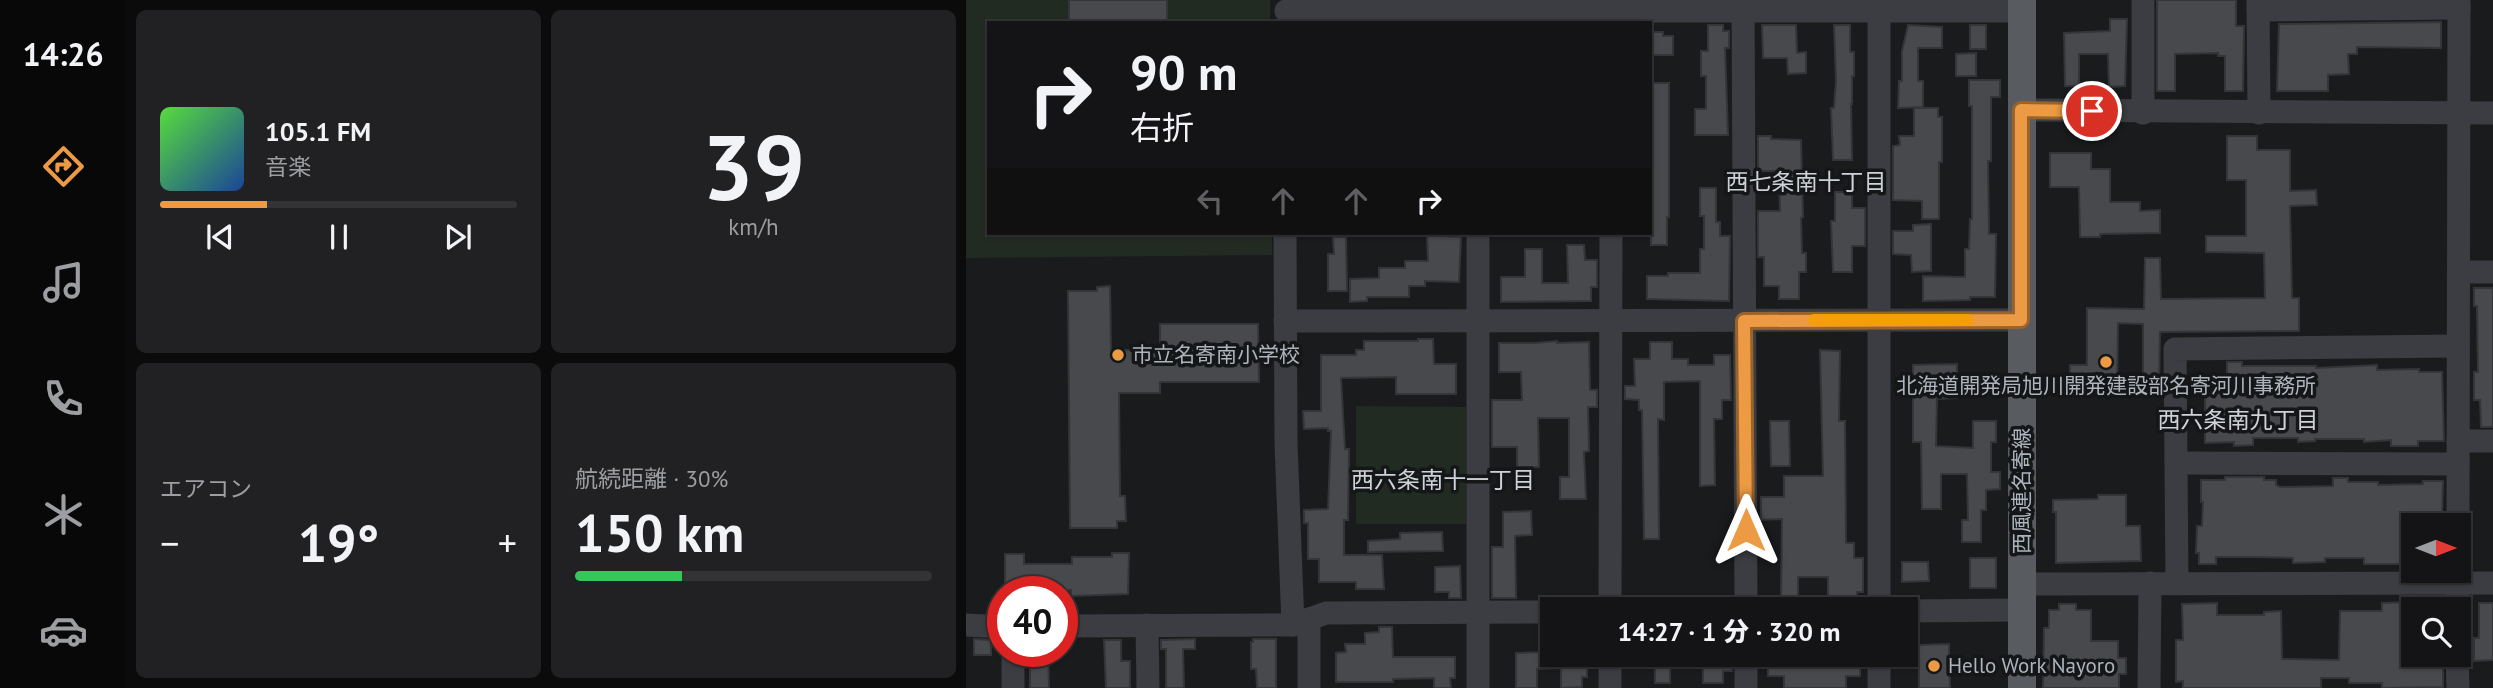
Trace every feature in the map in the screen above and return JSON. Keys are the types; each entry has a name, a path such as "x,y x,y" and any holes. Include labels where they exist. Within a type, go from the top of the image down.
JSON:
{"main road":[{"name":"西風連名寄線","path":"2022,5 2022,688"}],"street":[{"path":"2143,0 2143,113"},
{"path":"1743,4 1746,597"},
{"path":"1286,11 1612,11 1743,4 2022,5"},
{"path":"2259,113 2258,5 2459,4 2458,513"},
{"path":"1879,5 1879,597"},
{"path":"2021,110 2143,113 2493,113"},
{"path":"1285,235 1286,443 1309,688"},
{"path":"1478,235 1478,688"},
{"path":"1610,597 1611,235"},
{"path":"2459,272 2493,272"},
{"path":"1285,321 2021,320"},
{"path":"2177,583 2175,349 2458,346"},
{"path":"2458,441 2493,440"},
{"path":"2178,463 2458,464"},
{"path":"1918,610 2150,583 2401,578"},
{"path":"2471,579 2493,583"},
{"path":"2150,583 2150,688"},
{"path":"1078,626 1301,622 1326,613 1540,612"},
{"path":"966,625 987,626"},
{"path":"1147,625 1148,688"},
{"path":"1013,667 1013,688"},
{"path":"1610,667 1610,688"},
{"path":"1746,667 1746,688"},
{"path":"1879,667 1879,688"},
{"path":"2458,667 2458,688"}],"shaded area":[{"path":"966,0 1270,0 1270,21 987,21 987,235 1272,235 1272,255 966,258"},
{"path":"1356,406 1466,407 1466,524 1356,524"}],"building":[{"path":"1069,0 1167,0 1167,21 1069,21"},
{"path":"2157,0 2236,0 2236,26 2244,26 2243,91 2225,91 2225,56 2218,56 2218,53 2175,54 2175,91 2157,91"},
{"path":"2110,19 2127,19 2125,86 2109,87 2108,54 2079,54 2079,86 2065,86 2064,33 2110,31"},
{"path":"2441,22 2441,48 2357,47 2357,54 2348,54 2349,74 2328,75 2328,91 2277,91 2279,24"},
{"path":"1708,25 1723,25 1723,31 1729,31 1729,48 1725,48 1728,135 1695,135 1695,109 1706,109 1706,76 1701,76 1701,51 1708,51"},
{"path":"1762,25 1796,25 1797,53 1806,52 1806,73 1788,74 1787,58 1763,58"},
{"path":"1834,25 1850,25 1850,52 1854,52 1852,160 1833,160 1831,108 1834,108 1836,81"},
{"path":"1908,25 1942,27 1942,48 1918,48 1918,81 1923,81 1923,107 1898,108 1899,81 1902,81 1902,51"},
{"path":"1970,25 1986,25 1986,49 1970,49"},
{"path":"1652,32 1673,36 1673,55 1652,55"},
{"path":"1976,53 1976,76 1956,76 1956,54"},
{"path":"1969,80 2000,80 2000,97 1991,97 1991,161 1988,161 1989,234 1996,234 1995,297 1923,301 1923,276 1965,277 1965,249 1969,249 1972,219 1972,106 1969,106"},
{"path":"1652,83 1669,83 1667,245 1651,245"},
{"path":"1914,108 1938,108 1938,117 1942,117 1939,219 1922,219 1922,201 1893,200 1893,146 1900,145 1899,136 1914,136"},
{"path":"1758,136 1801,140 1802,253 1806,253 1806,272 1799,272 1799,299 1779,299 1779,286 1764,286 1764,257 1758,257 1758,211 1780,211 1779,171 1758,171"},
{"path":"2227,136 2257,136 2257,150 2290,150 2290,191 2316,190 2317,205 2290,206 2292,298 2299,298 2299,331 2160,332 2159,388 2143,388 2143,324 2118,323 2117,394 2086,394 2087,378 2070,378 2070,365 2087,365 2087,308 2144,309 2145,258 2160,258 2161,299 2265,298 2264,253 2206,252 2206,236 2246,236 2246,180 2227,180"},
{"path":"2050,153 2091,153 2091,169 2110,169 2110,202 2140,202 2140,211 2160,210 2160,233 2080,237 2079,187 2050,187"},
{"path":"1700,188 1716,188 1716,222 1720,222 1720,236 1730,236 1729,301 1647,299 1647,276 1700,273 1700,249 1704,249 1704,216 1700,216"},
{"path":"1835,192 1852,192 1852,208 1865,208 1865,246 1852,246 1852,272 1833,272 1831,221 1835,221"},
{"path":"1931,224 1931,271 1912,272 1911,255 1893,254 1893,231 1913,231 1913,225"},
{"path":"1427,235 1461,237 1459,282 1425,281 1425,286 1409,286 1409,297 1367,297 1367,301 1350,302 1350,279 1379,278 1379,268 1405,268 1405,261 1428,261"},
{"path":"1333,237 1346,237 1347,291 1328,291 1328,254 1334,254"},
{"path":"1567,245 1584,245 1585,260 1597,260 1597,287 1591,287 1591,301 1501,302 1501,277 1525,277 1525,249 1542,249 1542,283 1568,283"},
{"path":"1110,286 1111,350 1160,350 1160,324 1258,324 1259,382 1160,382 1160,393 1119,393 1120,496 1125,496 1126,521 1117,521 1117,528 1070,528 1068,291 1097,291 1097,287"},
{"path":"2474,288 2493,288 2493,427 2481,427 2480,400 2474,400 2474,372 2478,372 2477,306 2474,306"},
{"path":"1433,339 1434,364 1456,364 1456,394 1396,394 1396,377 1341,378 1345,449 1349,449 1348,520 1344,520 1344,555 1382,555 1384,589 1356,589 1356,582 1319,582 1319,559 1308,559 1308,523 1304,523 1304,510 1328,509 1331,431 1328,431 1328,428 1304,429 1303,411 1321,411 1321,355 1356,355 1356,350 1364,350 1364,341"},
{"path":"1589,342 1590,390 1597,390 1597,407 1588,407 1589,451 1584,452 1586,499 1560,499 1560,477 1569,477 1569,418 1538,418 1539,467 1517,467 1517,447 1492,447 1492,400 1522,400 1521,372 1499,372 1499,343"},
{"path":"1650,342 1672,342 1672,359 1688,359 1688,365 1714,365 1714,355 1730,355 1731,400 1722,400 1722,419 1714,419 1715,485 1700,486 1700,381 1664,382 1664,420 1658,419 1659,539 1644,539 1642,410 1639,410 1639,400 1625,399 1625,386 1635,386 1634,359 1650,359"},
{"path":"1820,350 1840,351 1839,421 1845,421 1846,543 1854,543 1854,558 1863,558 1863,592 1857,592 1857,597 1828,597 1828,577 1798,577 1798,597 1781,597 1782,519 1761,520 1761,497 1784,497 1784,476 1823,476"},
{"path":"2227,362 2242,362 2242,366 2316,368 2377,365 2377,370 2419,369 2419,372 2442,372 2444,441 2418,441 2418,446 2391,446 2391,440 2364,442 2364,439 2315,439 2298,442 2298,438 2253,438 2253,445 2234,446 2234,442 2205,443 2205,376 2227,376"},
{"path":"1957,364 1957,398 1937,399 1936,446 1973,448 1973,421 1996,421 1996,442 1991,442 1991,472 2000,472 2000,489 1986,490 1986,510 1981,510 1981,542 1962,542 1962,520 1968,520 1967,474 1941,474 1941,509 1922,509 1921,442 1913,442 1913,365"},
{"path":"1770,421 1789,421 1790,466 1771,466"},
{"path":"2225,477 2264,477 2264,480 2276,480 2276,485 2280,487 2333,486 2333,478 2348,478 2348,482 2378,482 2378,485 2443,481 2442,513 2401,513 2401,564 2364,564 2364,558 2325,558 2325,562 2293,563 2293,558 2216,557 2216,564 2199,564 2199,553 2196,553 2197,526 2202,526 2201,480 2225,480"},
{"path":"2098,495 2126,495 2126,526 2140,526 2141,561 2056,563 2056,512 2053,512 2053,500 2098,499"},
{"path":"1531,511 1532,535 1515,536 1516,598 1492,598 1492,547 1503,547 1503,512"},
{"path":"1442,532 1443,551 1368,552 1368,541 1400,539 1400,533"},
{"path":"1112,553 1129,553 1128,594 1078,596 1078,576 1005,576 1005,554 1024,554 1024,564 1072,564 1072,557 1112,557"},
{"path":"1970,558 1996,558 1996,588 1970,588"},
{"path":"1902,562 1928,562 1929,581 1902,582"},
{"path":"1460,566 1461,598 1449,598 1449,592 1435,592 1435,567"},
{"path":"2401,602 2401,667 2443,667 2443,687 2382,688 2382,683 2349,683 2349,678 2321,678 2321,688 2183,688 2183,681 2176,682 2176,640 2183,640 2182,604 2217,603 2217,615 2264,615 2264,612 2281,611 2282,659 2339,660 2340,611 2382,611 2382,603"},
{"path":"2479,603 2493,603 2493,660 2474,661 2474,638 2479,638"},
{"path":"2059,604 2076,604 2076,610 2091,610 2091,641 2118,641 2118,658 2126,658 2126,674 2119,674 2119,688 2043,688 2044,628 2049,628 2049,610 2059,610"},
{"path":"1379,627 1392,627 1393,657 1455,657 1455,678 1450,678 1451,688 1434,688 1434,678 1393,679 1393,682 1336,682 1336,653 1346,652 1345,644 1365,644 1365,633 1379,632"},
{"path":"974,639 987,640 987,655 974,655"},
{"path":"1195,639 1195,649 1183,649 1184,688 1166,688 1166,649 1161,649 1161,640"},
{"path":"1253,639 1276,639 1276,688 1257,688 1256,669 1251,669"},
{"path":"1104,640 1121,640 1121,661 1130,661 1130,688 1106,688"},
{"name":"Hello Work Nayoro","path":"1949,644 1950,688 1919,688 1919,645"},
{"path":"1540,652 1540,667 1587,667 1587,677 1582,677 1582,687 1561,688 1561,668 1537,669 1537,688 1516,688 1516,653"},
{"path":"1030,667 1048,667 1049,688 1030,688"},
{"path":"1655,667 1670,667 1670,683 1655,683"},
{"path":"1703,667 1732,667 1732,671 1723,671 1723,683 1703,683"},
{"path":"1768,667 1860,667 1860,676 1846,676 1846,688 1784,688 1784,676 1768,676"}],"slow traffic":[{"path":"1814,320 1968,320"}],"place":[{"name":"市立名寄南小学校","path":"1118,355"},
{"name":"北海道開発局旭川開発建設部名寄河川事務所","path":"2106,362"},
{"name":"Hello Work Nayoro","path":"1934,666"}],"district":[{"name":"西七条南十丁目","path":"1806,182"},
{"name":"西六条南九丁目","path":"2238,420"},
{"name":"西六条南十一丁目","path":"1443,480"}],"route":[{"path":"1746,530 1744,321 2021,320 2021,110 2092,111"}]}
